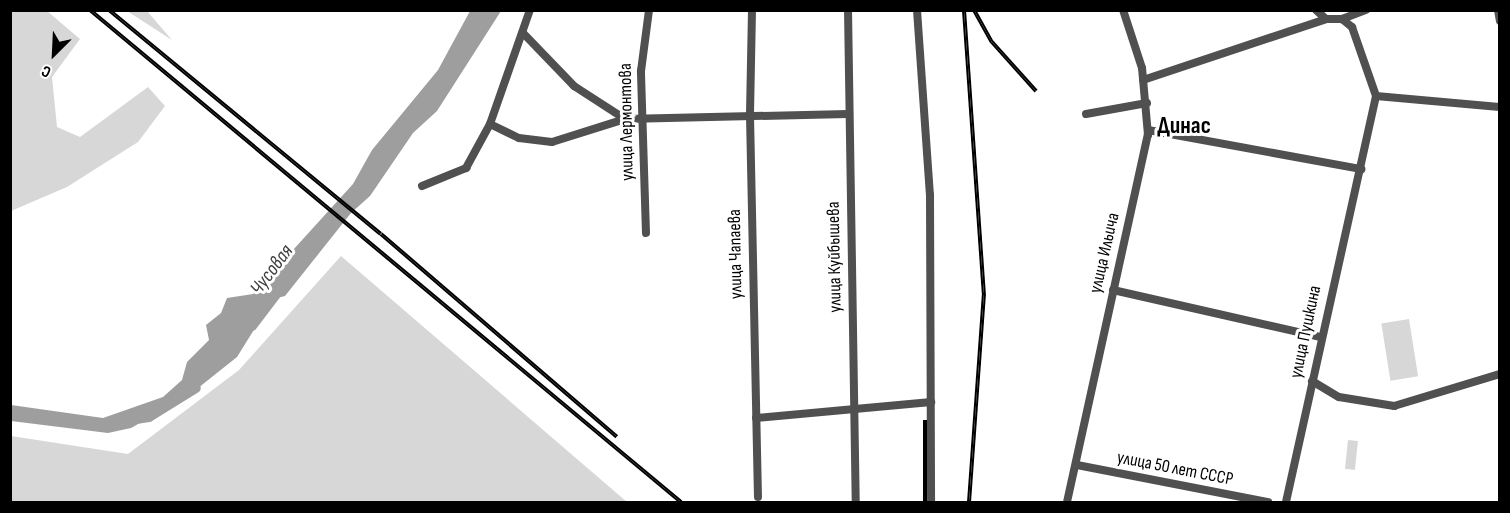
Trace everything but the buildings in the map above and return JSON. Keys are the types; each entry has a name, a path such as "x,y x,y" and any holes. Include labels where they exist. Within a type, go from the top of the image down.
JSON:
{"street":[{"path":"422,186 466,168 490,124 530,10"},
{"name":"улица Лермонтова","path":"646,233 641,71 649,10"},
{"name":"улица Чапаева","path":"752,10 750,116 758,497"},
{"name":"улица Куйбышева","path":"848,10 856,502"},
{"path":"917,10 930,195 931,502"},
{"name":"улица Ильича","path":"1067,502 1077,465 1148,130 1143,80 1124,10"},
{"path":"1316,10 1326,19"},
{"path":"1143,80 1326,19 1342,19 1366,10"},
{"path":"1498,10 1500,21"},
{"path":"1342,19 1352,27 1376,96 1500,106"},
{"path":"523,33 574,86 625,119"},
{"name":"улица Пушкина","path":"1286,502 1320,337 1361,169 1376,96"},
{"path":"1086,114 1147,103"},
{"path":"490,124 519,138 552,142 625,119 643,117 848,114"},
{"path":"1148,130 1361,169"},
{"path":"1113,290 1320,337"},
{"path":"1312,381 1339,397 1394,406 1500,374"},
{"path":"756,418 931,402"},
{"name":"улица 50 лет СССР","path":"1077,465 1268,502"}],"shaded area":[{"path":"11,10 47,11 80,39 52,77 57,127 80,137 148,87 165,106 138,142 67,187 11,211"},
{"path":"127,11 147,11 172,40"},
{"path":"470,11 501,11 437,111 413,133 370,196 351,213 285,296 273,299 237,357 188,396 131,428 108,433 11,421 11,405 103,418 163,397 182,380 187,362 209,340 206,325 221,313 227,298 253,294 353,184 372,150 438,70"},
{"path":"341,256 627,502 11,502 11,436 128,454 239,370"},
{"path":"1409,319 1418,376 1390,381 1381,323"},
{"path":"1348,440 1358,441 1355,470 1345,469"}],"waterway":[{"name":"Чусовая","path":"252,326 281,288"},
{"name":"Чусовая","path":"136,419 149,417 196,388"}],"railway":[{"path":"90,10 681,502"},
{"path":"109,10 381,234 617,437"},
{"path":"964,10 984,293 969,502"},
{"path":"974,10 992,42 1036,91"},
{"path":"925,420 925,502"}],"district":[{"name":"Динас","path":"1184,126"}]}
